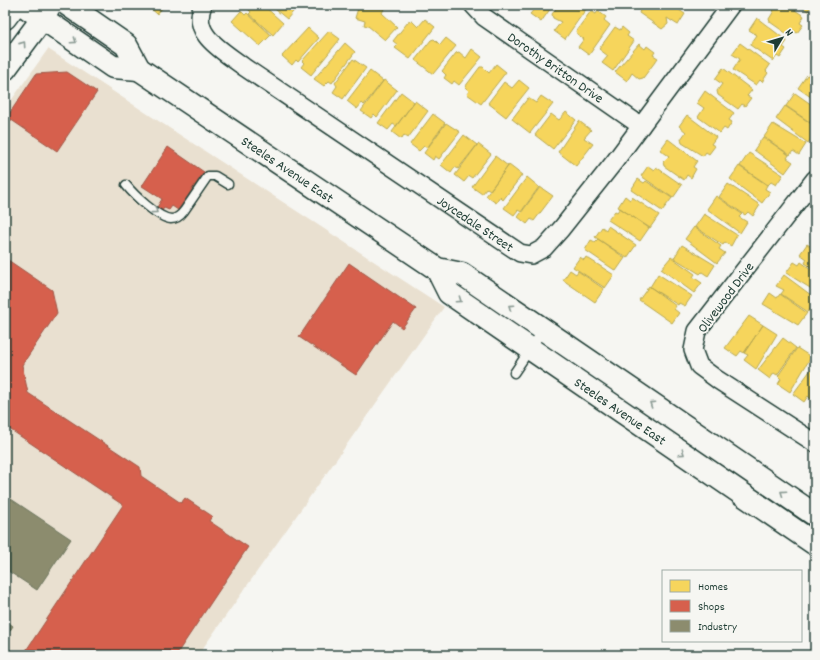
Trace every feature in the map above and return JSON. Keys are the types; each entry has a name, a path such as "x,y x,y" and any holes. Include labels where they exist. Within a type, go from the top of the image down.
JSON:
{"main road":[{"path":"5,18 15,5"},
{"name":"Steeles Avenue East","path":"23,5 46,12 114,67 139,70 437,269 462,274 815,515"},
{"name":"Steeles Avenue East","path":"68,5 126,44 139,70"},
{"path":"5,69 46,12"},
{"name":"Steeles Avenue East","path":"437,269 449,293 815,544"}],"street":[{"name":"Joycedale Street","path":"203,5 199,14 202,32 239,63 520,253 531,255 544,248 561,229 641,126 731,5"},
{"name":"Dorothy Britton Drive","path":"473,5 484,17 641,126"},
{"name":"Olivewood Drive","path":"815,179 697,331 693,350 699,366 815,443"}],"lane":[{"path":"126,185 135,196 163,216 172,219 179,216 184,211 208,176 215,176 228,184"},
{"path":"514,373 543,329"}],"shaded area":[{"path":"48,49 444,307 198,655 5,655 5,109"}],"building: Homes":[{"path":"147,5 165,5 157,14"},
{"path":"249,5 263,5 283,23 273,35 249,14 251,12 247,8"},
{"path":"270,5 295,5 297,7 287,19"},
{"path":"359,5 386,5 382,13 397,27 385,40 368,26 364,25 365,21 355,18"},
{"path":"535,5 553,5 541,22 530,14 537,6"},
{"path":"559,5 581,5 586,9 565,39 554,31 561,22 553,18 552,14"},
{"path":"642,5 672,5 685,14 678,25 667,18 668,24 662,29 639,13"},
{"path":"767,5 787,5 804,16 800,23 803,25 797,33 794,31 790,36 770,22 769,19 774,11"},
{"path":"799,5 812,5 808,11"},
{"path":"241,11 245,15 247,13 271,35 260,46 232,21"},
{"path":"591,11 596,14 598,11 606,17 604,20 610,25 589,55 578,47 584,39 577,34 576,31"},
{"path":"757,18 787,41 783,47 786,49 780,58 777,56 773,61 750,45 757,35 749,30"},
{"path":"425,19 435,27 410,59 395,48 398,45 393,41 408,22 412,21 418,27"},
{"path":"615,27 620,30 622,27 629,33 627,36 634,41 613,71 602,63 608,56 599,49"},
{"path":"308,28 319,38 298,62 296,60 292,65 282,56"},
{"path":"329,31 340,39 311,75 301,67 304,63 302,61"},
{"path":"446,38 456,46 433,74 415,60 431,40 434,39 440,45"},
{"path":"345,43 355,52 332,83 329,81 324,86 314,79"},
{"path":"740,43 770,65 766,71 768,73 762,82 760,80 756,85 733,70 740,59 732,54"},
{"path":"639,44 645,49 647,46 655,52 653,55 658,58 643,78 639,79 632,73 627,81 615,72"},
{"path":"472,49 482,57 459,85 454,81 452,84 444,78 446,75 442,71 456,53 459,52 466,58"},
{"path":"353,59 366,68 343,99 333,92 337,86 335,83"},
{"path":"496,64 506,72 481,104 467,94 469,91 465,87 480,67 483,67 489,73"},
{"path":"815,65 815,80 808,75"},
{"path":"723,68 752,90 747,96 751,98 745,106 742,104 738,109 718,95 717,91 722,84 715,79"},
{"path":"370,71 383,81 364,105 362,103 357,109 347,101"},
{"path":"807,75 815,81 815,100 798,88"},
{"path":"384,80 397,90 377,117 374,114 371,118 361,111"},
{"path":"519,80 529,88 506,117 488,103 504,82 512,88"},
{"path":"705,91 734,113 729,120 732,122 727,130 724,128 720,133 698,117 704,108 697,103"},
{"path":"401,92 414,102 396,126 393,124 388,130 378,123"},
{"path":"795,93 815,107 814,125 786,106"},
{"path":"541,96 553,104 530,133 512,119 528,98 536,103"},
{"path":"415,101 428,111 408,138 404,135 401,139 392,132"},
{"path":"785,106 813,125 811,128 815,133 808,143 776,119"},
{"path":"566,112 576,120 553,149 535,135 551,114 559,120"},
{"path":"433,114 445,123 427,148 424,146 419,151 410,144"},
{"path":"687,115 716,137 711,144 715,146 709,154 706,152 703,156 682,143 681,139 686,132 679,126"},
{"path":"579,121 591,130 584,138 593,144 576,166 558,152"},
{"path":"446,123 460,132 439,159 435,156 433,160 424,153"},
{"path":"773,124 806,144 799,155 793,151 790,155 764,137"},
{"path":"464,135 477,145 458,169 455,167 451,173 441,165"},
{"path":"763,137 789,155 787,158 793,162 785,173 754,150"},
{"path":"668,139 697,161 693,167 696,169 691,178 687,175 684,180 664,166 663,162 669,156 660,150"},
{"path":"478,144 491,154 472,178 469,176 464,182 455,175"},
{"path":"749,153 783,175 776,185 771,182 768,185 740,166"},
{"path":"495,156 508,166 490,190 487,188 482,194 472,187"},
{"path":"509,165 522,175 503,200 500,197 496,203 486,196"},
{"path":"648,166 654,170 656,167 682,185 673,198 641,176"},
{"path":"739,166 767,185 765,189 770,192 762,203 730,179"},
{"path":"527,177 539,187 521,212 518,210 514,215 504,208"},
{"path":"638,179 644,183 646,181 672,198 662,211 631,190"},
{"path":"728,184 760,205 753,216 748,212 745,215 719,197"},
{"path":"540,187 553,196 534,221 531,219 527,224 518,217"},
{"path":"625,196 630,200 632,197 659,215 650,228 618,207"},
{"path":"716,196 742,214 739,217 747,222 740,233 707,209"},
{"path":"620,208 649,228 640,241 608,220 615,211 617,212"},
{"path":"704,214 737,235 731,246 725,242 723,245 695,227"},
{"path":"608,226 636,245 627,258 595,237 602,227 606,230"},
{"path":"694,227 721,246 719,249 725,253 717,263 685,239"},
{"path":"815,234 815,246 810,242"},
{"path":"598,239 625,258 616,271 585,250 591,240 595,242"},
{"path":"807,244 815,249 815,270 805,263 807,259 800,254"},
{"path":"682,245 715,265 708,276 702,272 700,274 674,258"},
{"path":"580,257 584,260 586,257 614,275 605,288 573,267"},
{"path":"671,257 695,274 693,277 702,283 694,293 661,269"},
{"path":"794,262 799,265 801,262 815,272 815,291 786,273"},
{"path":"570,270 576,274 578,271 604,289 595,302 563,280"},
{"path":"658,274 692,296 685,306 679,303 678,305 650,287"},
{"path":"784,275 815,298 815,302 808,312 781,294 784,290 776,286"},
{"path":"649,286 676,306 674,309 679,313 672,323 639,300"},
{"path":"770,293 777,298 780,294 807,313 798,325 763,304"},
{"path":"749,316 763,325 744,353 741,351 737,356 725,348"},
{"path":"763,325 777,334 756,369 744,360 748,355 744,353"},
{"path":"783,338 796,348 777,375 774,373 770,379 758,370"},
{"path":"797,348 811,357 790,392 778,384 781,379 778,376"},
{"path":"815,364 815,393 811,399 808,396 804,402 793,394"}],"building: Shops":[{"path":"67,72 97,92 57,151 7,117 36,74"},
{"path":"168,147 204,172 178,210 172,206 169,210 164,208 161,212 156,209 162,199 142,186"},
{"path":"5,258 52,290 57,313 22,365 28,393 140,467 141,476 181,503 185,498 212,516 209,521 248,547 176,655 23,655 123,505 5,426"},
{"path":"349,263 416,309 402,328 393,321 356,375 299,337"}],"building: Industry":[{"path":"5,495 71,539 37,590 5,569"},
{"path":"5,620 13,626 5,638"}]}
